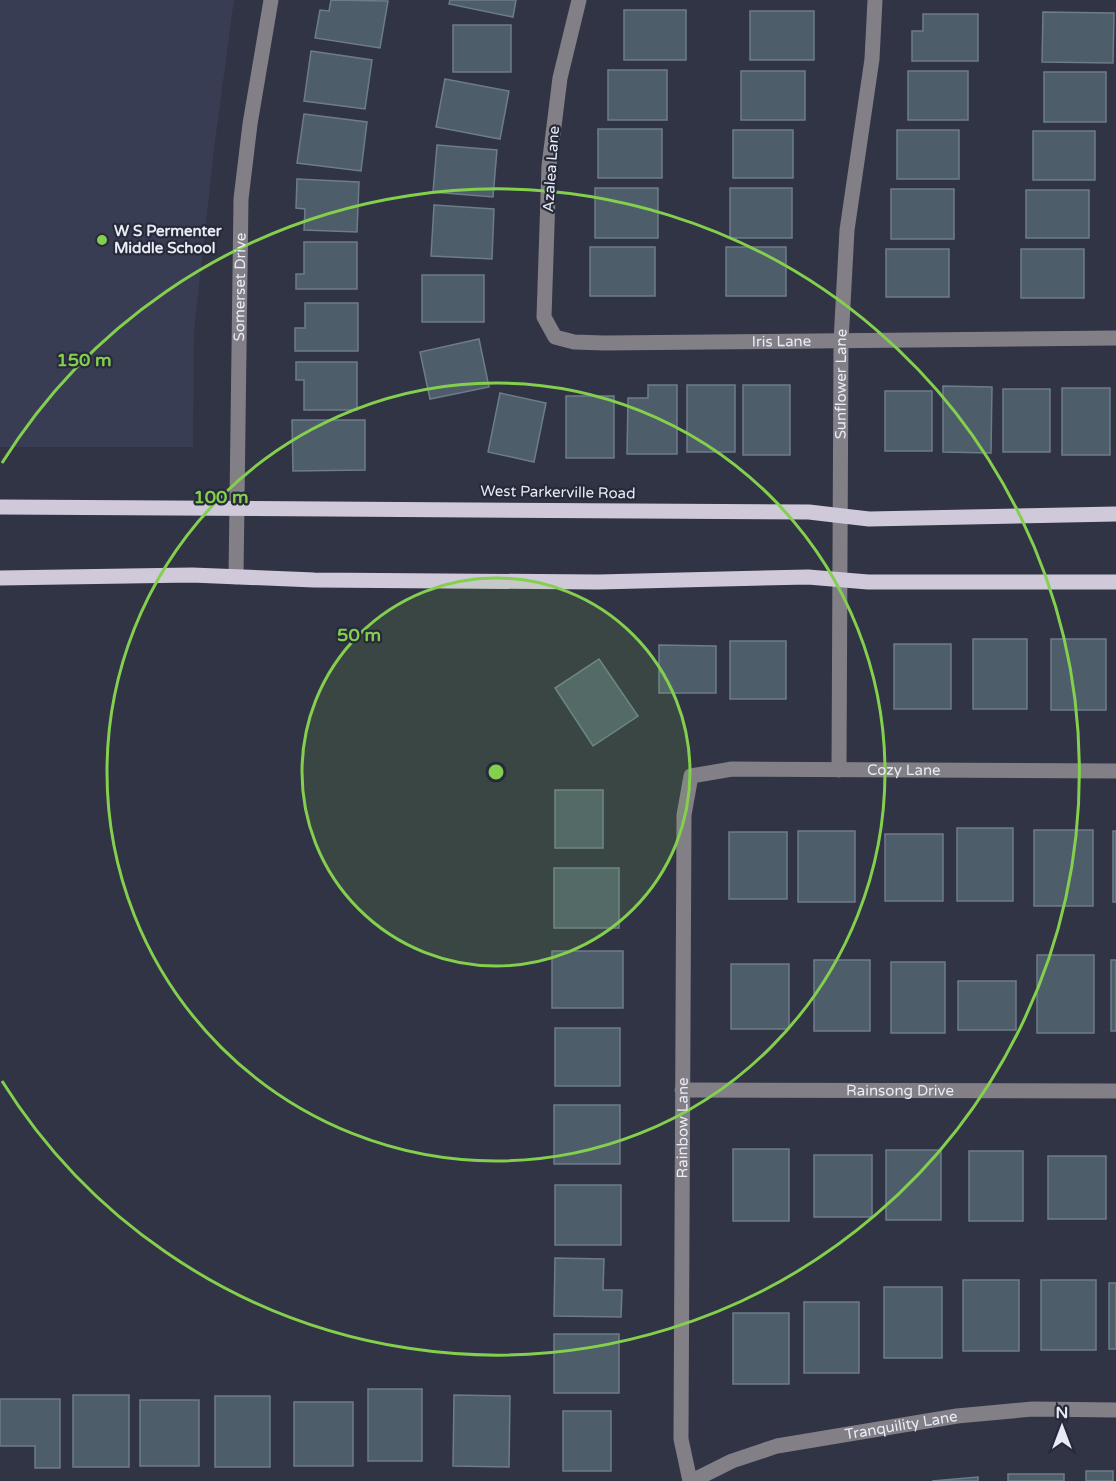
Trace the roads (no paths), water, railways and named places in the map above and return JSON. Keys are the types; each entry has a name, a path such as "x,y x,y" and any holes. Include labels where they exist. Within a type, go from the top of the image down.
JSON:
{"main road":[{"name":"West Parkerville Road","path":"0,507 809,512 869,519 1116,514"},
{"path":"0,578 192,576 314,580 598,582 808,577 868,582 1116,582"}],"street":[{"name":"Somerset Drive","path":"236,577 241,199 250,124 271,0"},
{"name":"Azalea Lane","path":"555,337 544,317 549,166 560,78 579,0"},
{"name":"Sunflower Lane","path":"839,770 841,342 847,230 872,59 874,0"},
{"name":"Iris Lane","path":"555,337 574,342 604,343 1116,338"},
{"name":"Cozy Lane","path":"691,776 732,769 1116,771"},
{"name":"Rainbow Lane","path":"691,776 684,815 681,1440 691,1481"},
{"name":"Rainsong Drive","path":"682,1090 1116,1091"},
{"name":"Tranquility Lane","path":"691,1481 732,1461 777,1446 946,1418 1033,1409 1116,1410"}],"place":[{"name":"W S Permenter Middle School","path":"102,240"}]}
